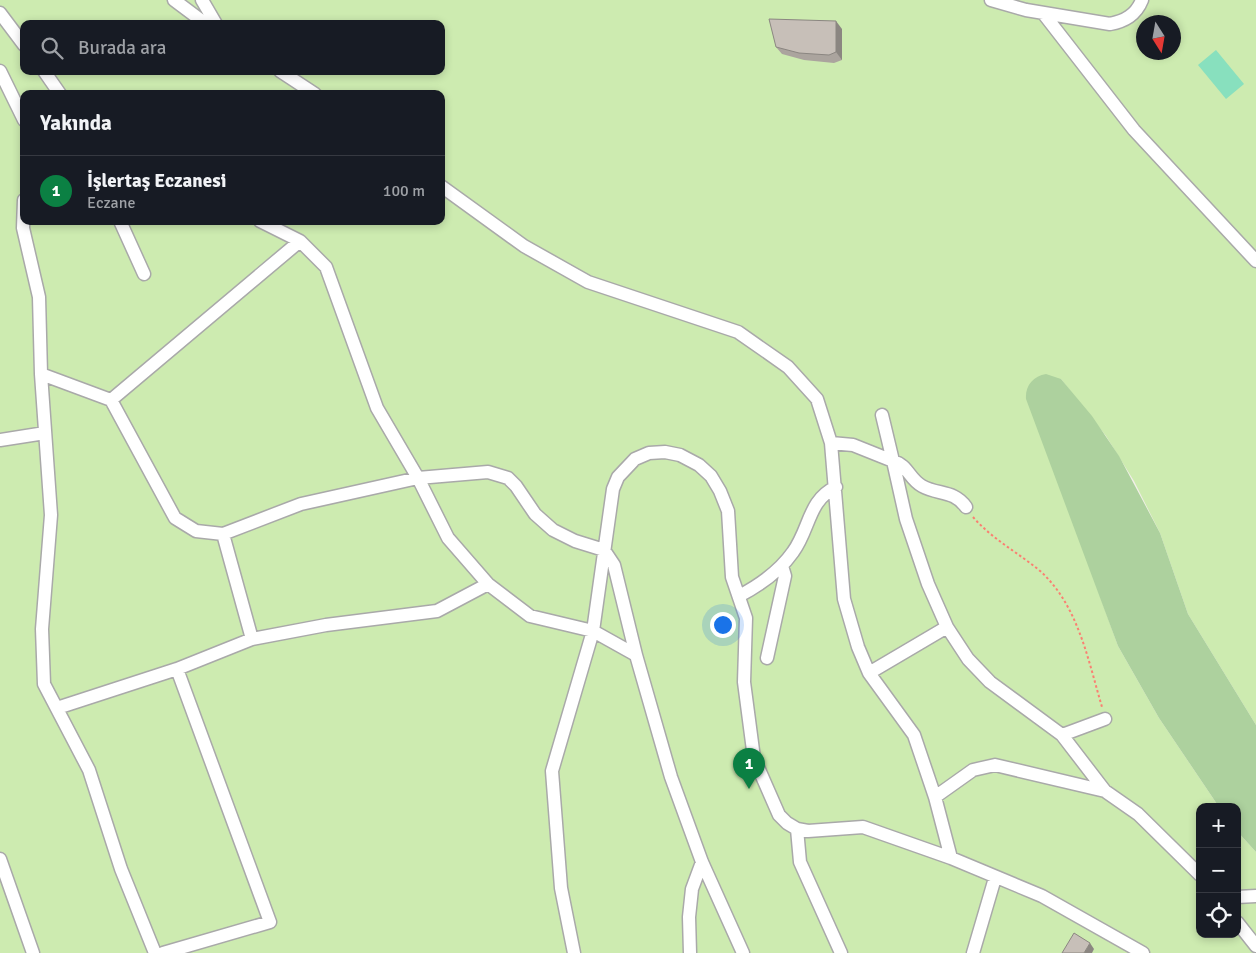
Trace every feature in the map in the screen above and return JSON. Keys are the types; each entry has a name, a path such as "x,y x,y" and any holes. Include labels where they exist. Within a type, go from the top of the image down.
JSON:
{"street":[{"path":"174,0 201,20"},
{"path":"202,0 214,20"},
{"path":"991,0 1043,13 1110,24 1121,22 1131,16 1139,8 1142,0"},
{"path":"0,13 20,40"},
{"path":"1043,13 1134,130 1256,261"},
{"path":"0,71 20,112"},
{"path":"47,75 57,90"},
{"path":"286,75 310,90"},
{"path":"445,189 524,246 588,282 738,332 788,367 817,398 831,443 844,599 858,647 869,673 914,735 935,796 951,858"},
{"path":"23,225 39,297 41,374 52,515 42,629 44,684 89,770 121,869 155,953"},
{"path":"122,225 144,274"},
{"path":"268,225 300,241 326,267 378,408 418,478 448,538 488,584 530,616 593,631 636,654"},
{"path":"111,400 300,241"},
{"path":"41,374 111,400 175,518 196,531 222,534 301,504 418,478 488,472 498,474 516,486 535,514 553,530 575,541 604,550 614,565 636,654 671,778 702,862 743,953"},
{"path":"882,415 906,519 934,600 947,627 978,670 1062,735 1105,791 1138,814 1196,871"},
{"path":"0,440 45,433"},
{"path":"831,443 853,445 902,464 920,486 950,493 966,507"},
{"path":"574,953 561,888 552,771 593,631 613,489 625,467 635,459 649,454 665,452 680,456 699,465 711,476 720,491 728,511 732,577 746,618 744,682 754,758 779,815 797,829 808,831 863,827 951,858 995,878 1042,896 1143,953"},
{"path":"739,596 758,586 782,566 801,540 818,499 822,494 836,486"},
{"path":"222,534 252,639"},
{"path":"768,658 785,576 782,566"},
{"path":"57,708 178,669 252,639 326,626 437,611 488,584"},
{"path":"869,673 947,627"},
{"path":"164,953 270,922 178,669"},
{"path":"1062,735 1105,719"},
{"path":"935,796 974,770 995,765 1105,791"},
{"path":"797,829 800,862 841,953"},
{"path":"0,859 33,953"},
{"path":"690,953 689,917 692,889 702,862"},
{"path":"973,953 995,878"},
{"path":"1241,897 1256,896"},
{"path":"1241,927 1256,946"}],"path":[{"path":"966,507 988,533 1039,570 1062,598 1074,619 1087,655 1105,719"}],"green space":[{"path":"0,0 1256,0 1256,725 1188,614 1160,533 1134,481 1106,436 1061,379 1075,527 1118,646 1159,718 1216,803 1196,803 1196,938 1241,938 1241,835 1256,852 1256,953 0,953"},
{"path":"1216,50 1244,84 1226,99 1198,65"},
{"path":"1046,374 1061,379 1092,416 1119,456 1160,533 1188,614 1256,725 1256,852 1241,835 1241,803 1216,803 1159,718 1118,646 1026,399 1028,386 1041,375"}],"building":[{"path":"769,19 836,21 836,52 829,55 799,53 776,47"},
{"path":"1074,933 1090,943 1084,953 1062,953"}],"place":[{"name":"İşlertaş Eczanesi","path":"749,789"}]}
